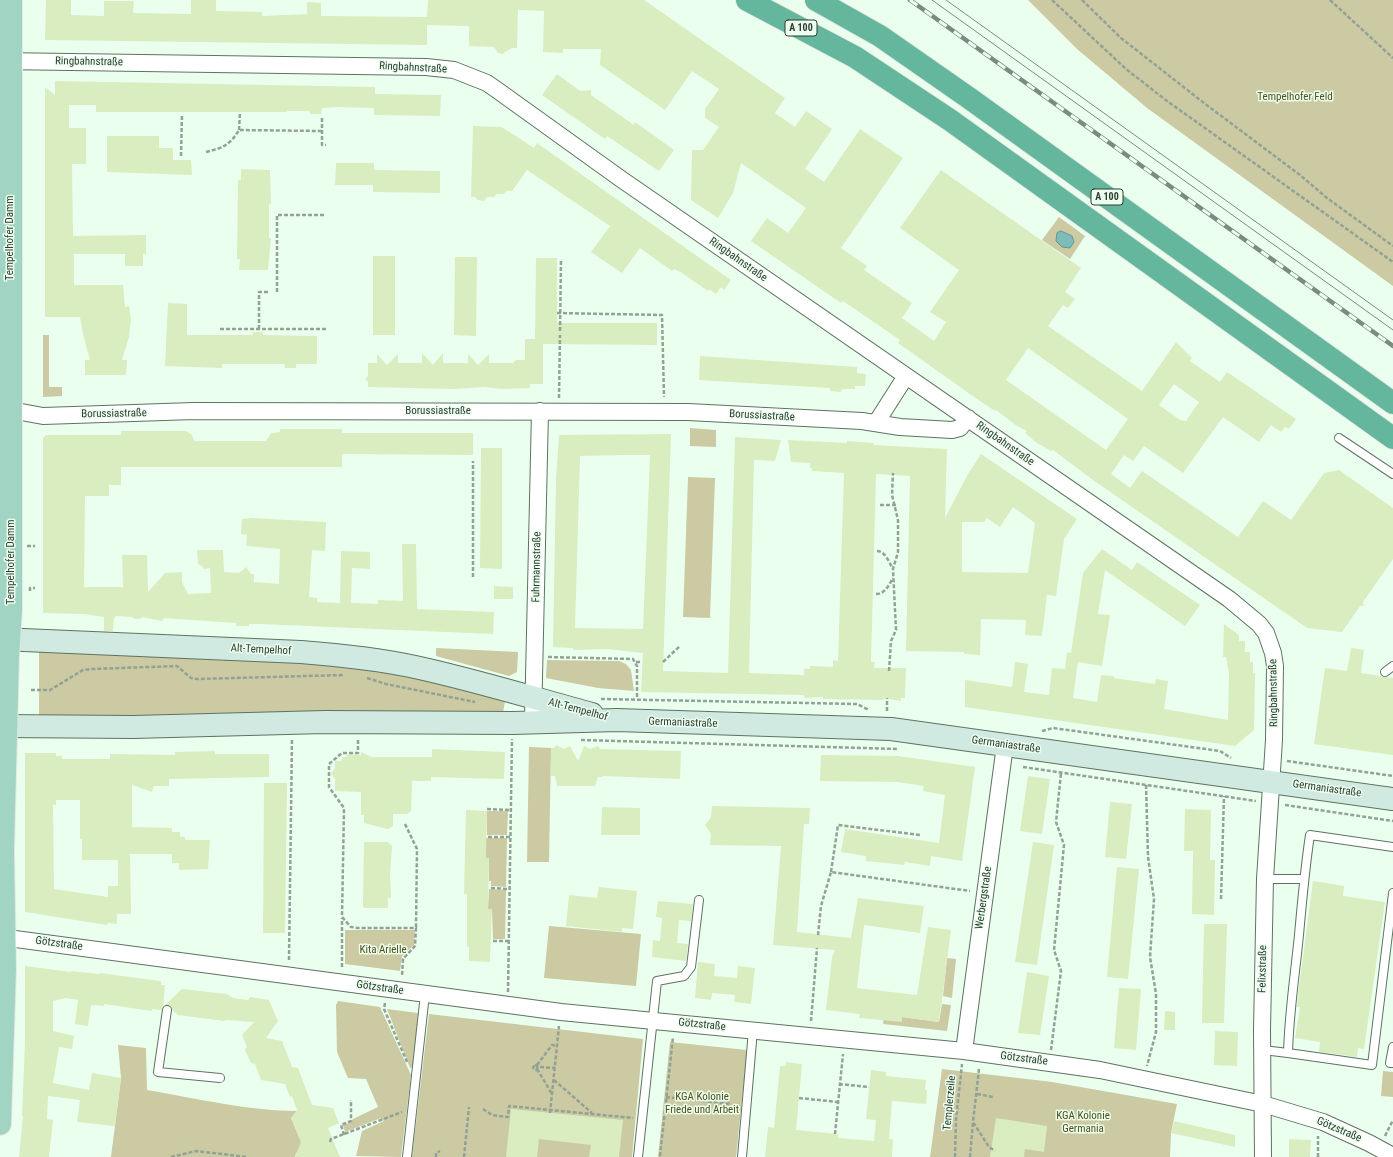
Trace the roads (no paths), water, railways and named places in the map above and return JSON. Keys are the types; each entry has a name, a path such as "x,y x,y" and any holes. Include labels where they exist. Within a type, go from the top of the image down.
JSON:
{"highway":[{"name":"A 100","path":"747,0 855,56 950,120 1393,438"},
{"name":"A 100","path":"816,0 880,36 962,93 1393,403"}],"main road":[{"name":"Tempelhofer Damm","path":"0,1124 4,1059 4,639 11,610 5,409 5,61 11,0"}],"street":[{"name":"Ringbahnstraße","path":"5,61 426,67 462,73 487,83 621,179 1229,599 1259,624 1270,641 1275,666 1274,740 1271,782"},
{"path":"876,424 906,376"},
{"name":"Borussiastraße","path":"5,409 43,416 194,411 664,412 862,421 900,427 952,430 960,428 968,418"},
{"name":"Fuhrmannstraße","path":"533,722 540,411"},
{"name":"Alt-Tempelhof","path":"4,639 300,652 334,655 413,667 616,720"},
{"name":"Alt-Tempelhof","path":"4,726 133,727 372,721 533,722 616,720"},
{"name":"Germaniastraße","path":"616,720 891,729 1393,798"},
{"name":"Werbergstraße","path":"964,1051 1005,745"},
{"name":"Felixstraße","path":"1263,1157 1265,879 1271,782"},
{"name":"Götzstraße","path":"3,938 561,1012 964,1051 1049,1062 1144,1078 1263,1104 1323,1122 1388,1155"}],"lane":[{"path":"1339,438 1393,474"},
{"path":"1385,672 1393,666"},
{"path":"1288,1053 1289,1012 1299,935 1303,879 1310,835 1393,847"},
{"path":"1265,879 1303,879"},
{"path":"1263,1050 1372,1065 1393,893"},
{"path":"638,1157 657,981 684,976 691,967 699,900"},
{"path":"407,1157 425,994"},
{"path":"167,1010 158,1072 220,1078"},
{"path":"742,1157 753,1030"},
{"path":"1393,1047 1390,1063 1393,1063"}],"water":[{"path":"1061,231 1072,236 1074,242 1070,248 1062,247 1056,241 1057,233"}],"tram line":[{"path":"932,0 1393,330"},
{"path":"946,0 1393,320"}],"railway":[{"path":"910,0 1393,346"}],"park label":[{"name":"Tempelhofer Feld","path":"1295,97"},
{"name":"Kita Arielle","path":"383,950"},
{"name":"KGA Kolonie Friede und Arbeit","path":"702,1103"},
{"name":"KGA Kolonie Germania","path":"1083,1122"}]}
